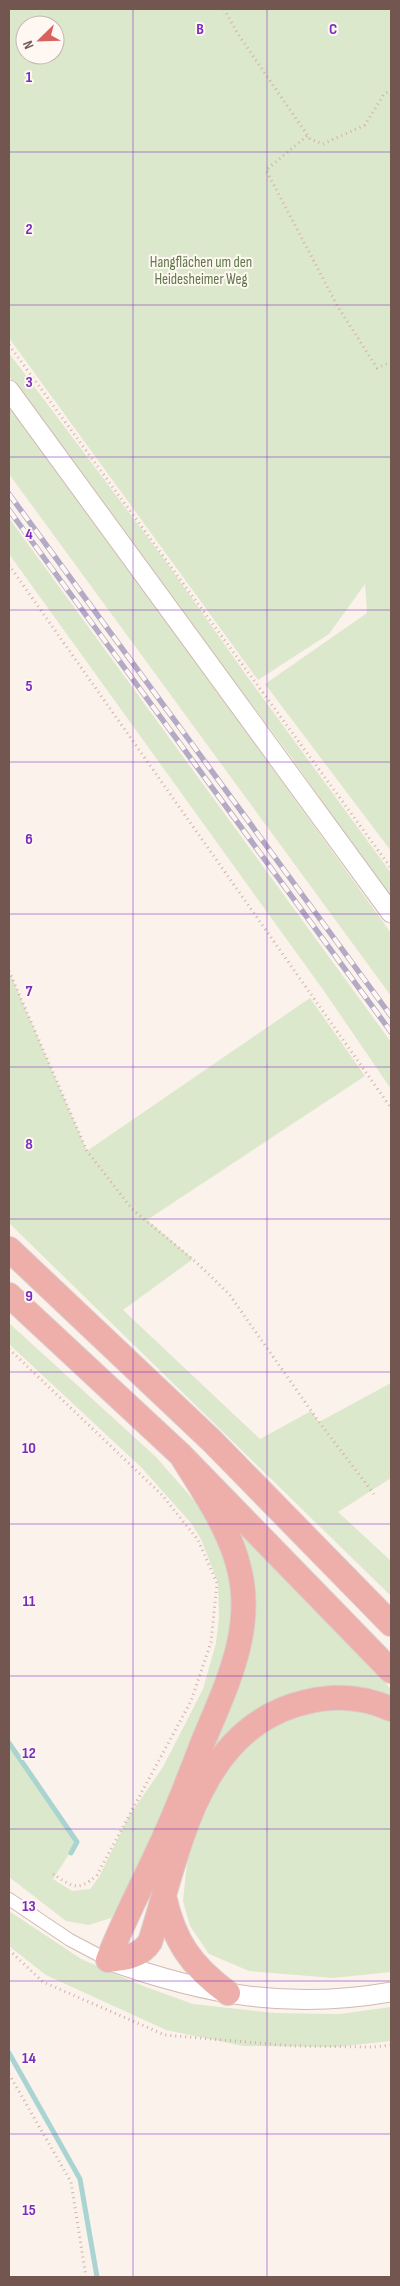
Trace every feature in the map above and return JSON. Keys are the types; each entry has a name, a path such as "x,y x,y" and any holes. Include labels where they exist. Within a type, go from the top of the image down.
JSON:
{"highway":[{"path":"9,1249 212,1441 391,1624"},
{"path":"9,1295 181,1454 391,1671"},
{"path":"181,1454 224,1526 234,1549 243,1590 244,1617 241,1641 231,1674 163,1840 122,1924 108,1960 127,1958 146,1948 150,1942 176,1849 206,1781 222,1755 248,1729 277,1711 315,1700 355,1699 391,1709"},
{"path":"164,1896 170,1920 192,1962 209,1979 228,1993"}],"main road":[{"path":"9,390 391,913"},
{"path":"108,1960 184,1985 257,1998 316,2000 391,1992"}],"street":[{"path":"9,1899 62,1935 108,1960"}],"path":[{"path":"224,9 238,34 307,136 323,144 365,125 384,94 391,90"},
{"path":"307,136 266,170 338,307 377,368 391,362"},
{"path":"9,345 391,868"},
{"path":"9,565 391,1108"},
{"path":"9,971 87,1151 132,1209 197,1263 229,1294 319,1422 374,1494"},
{"path":"9,1349 162,1495 198,1540 217,1583 211,1642 191,1701 97,1875 85,1886 74,1887 50,1872"},
{"path":"9,1950 43,1982 165,2035 294,2046 373,2047 391,2045"},
{"path":"9,2074 71,2182 86,2277"}],"green space":[{"name":"Hangflächen um den Heidesheimer Weg","path":"9,9 391,9 391,851 265,684 367,613 365,584 329,634 258,680 9,338"},
{"path":"9,353 167,563 391,873 391,899 291,757 23,398 9,376"},
{"path":"9,406 391,933 391,996 9,474"},
{"path":"9,518 391,1042 391,1089 324,991 9,554"},
{"path":"9,971 87,1151 310,998 365,1076 147,1220 193,1259 123,1310 260,1439 311,1411 319,1422 391,1383 391,1478 338,1512 391,1561 391,1596 9,1223"},
{"path":"9,1323 156,1457 206,1514 218,1536 233,1582 235,1619 207,1713 123,1901 111,1918 89,1925 66,1921 9,1877 9,1743 77,1842 53,1879 72,1891 90,1889 99,1877 129,1816 163,1767 203,1689 216,1643 219,1617 218,1583 201,1539 191,1523 142,1468 9,1344"},
{"path":"229,1520 391,1689 391,1703 319,1692 200,1777 249,1643"},
{"path":"328,1709 359,1710 391,1718 391,1972 333,1978 249,1971 209,1954 190,1926 183,1901 188,1854 215,1791 235,1756 268,1728 291,1716"},
{"path":"9,1911 81,1959 143,1986 193,2004 275,2013 339,2014 391,2007 391,2041 335,2047 243,2046 166,2030 46,1975 9,1946"}],"waterway":[{"path":"9,1743 77,1842 71,1853"},
{"path":"9,2053 80,2179 97,2277"}],"railway":[{"path":"9,494 391,1016"},
{"path":"9,510 391,1032"}]}
